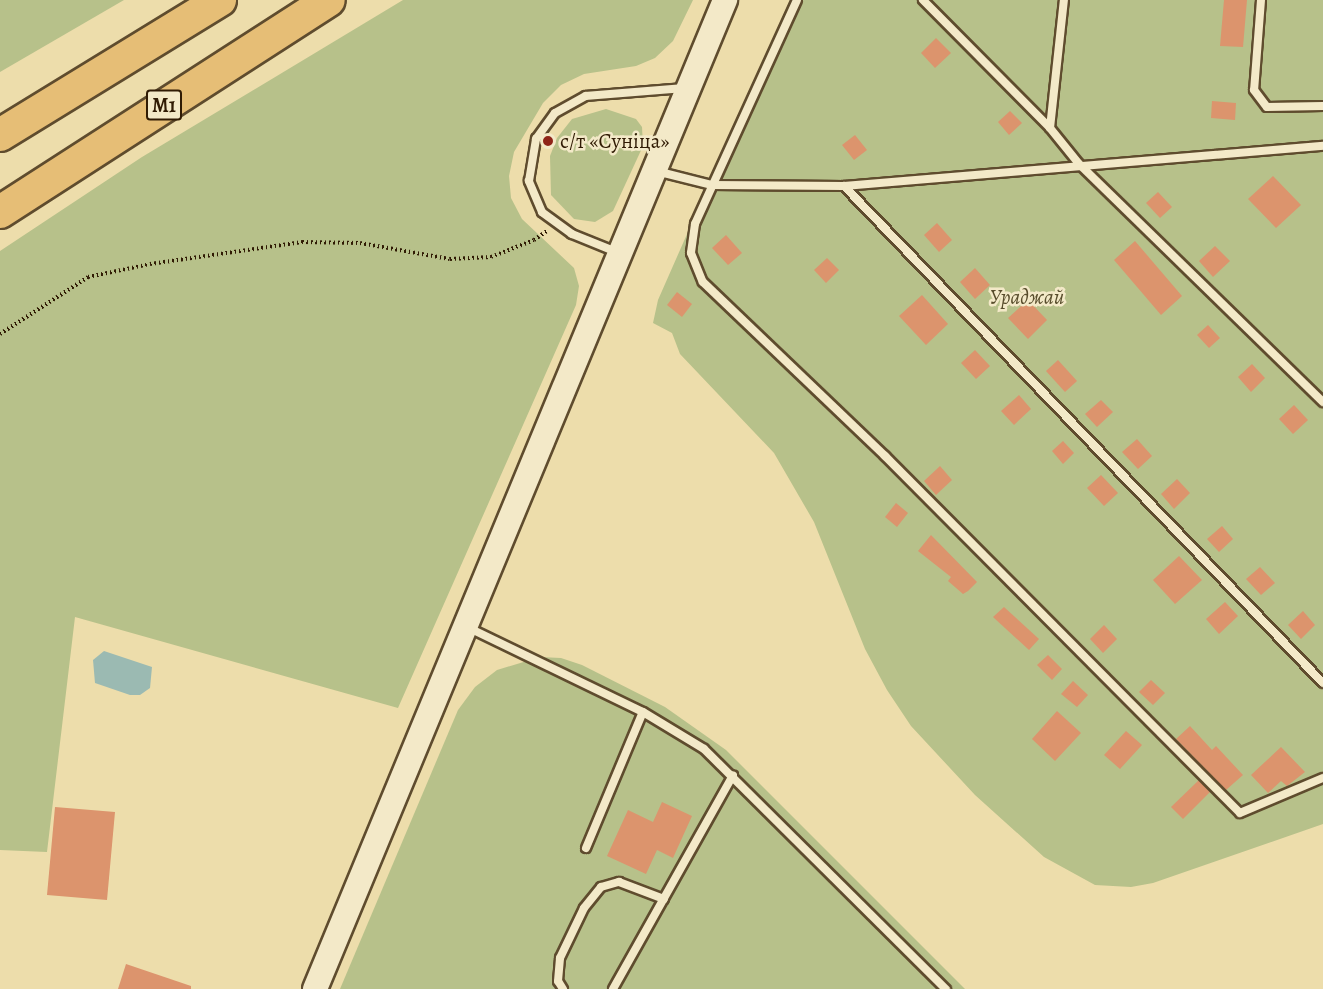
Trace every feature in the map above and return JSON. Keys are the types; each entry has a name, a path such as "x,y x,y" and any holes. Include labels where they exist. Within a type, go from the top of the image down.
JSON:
{"highway":[{"path":"0,135 220,0"},
{"name":"М1","path":"0,212 329,0"}],"street":[{"path":"315,989 691,88 725,0"}],"lane":[{"path":"797,0 712,185 691,238 694,268 704,282 885,456 1240,813 1323,778"},
{"path":"923,0 1050,128 1079,164 1323,402"},
{"path":"1050,128 1064,0"},
{"path":"1262,0 1254,90 1267,108 1323,106"},
{"path":"622,254 556,224 542,212 529,181 536,139 555,113 586,96 691,88"},
{"path":"656,171 712,185 844,186 1079,164 1323,146"},
{"path":"844,186 1323,683"},
{"path":"467,627 644,712 687,736 733,775 946,989"},
{"path":"586,848 644,712"},
{"path":"613,989 733,775"},
{"path":"563,989 558,981 560,958 584,908 601,887 619,882 664,899"}],"path":[{"path":"0,334 88,276 302,242 360,243 450,259 491,257 534,240 556,224"}],"green space":[{"path":"0,0 124,0 0,72"},
{"path":"403,0 693,0 673,41 655,58 636,66 584,74 561,85 543,103 514,152 509,176 511,198 522,219 574,268 579,286 576,305 398,708 75,617 47,852 0,850 0,251 142,157"},
{"name":"Ураджай","path":"790,0 1323,0 1323,824 1153,883 1131,887 1095,885 1044,857 975,795 911,726 887,690 865,649 814,522 774,453 680,354 672,333 653,323 658,300"},
{"path":"606,109 636,119 642,127 643,146 613,211 595,222 574,219 551,195 550,156 557,138 572,119"},
{"path":"540,657 561,658 582,665 665,707 726,750 965,989 340,989 458,710 475,687 497,670"}],"water":[{"path":"104,651 152,667 150,688 140,695 130,695 95,683 93,660"}],"building":[{"path":"1224,0 1247,0 1243,47 1220,46"},
{"path":"936,38 951,53 935,68 921,53"},
{"path":"1212,101 1236,103 1235,120 1211,118"},
{"path":"1010,111 1022,123 1009,135 998,122"},
{"path":"855,135 867,150 854,160 842,145"},
{"path":"1273,176 1301,205 1276,228 1248,199"},
{"path":"1158,192 1172,207 1160,218 1146,203"},
{"path":"937,223 952,240 939,252 924,235"},
{"path":"726,235 742,253 728,265 712,248"},
{"path":"1135,241 1182,296 1161,315 1114,260"},
{"path":"1215,246 1230,261 1213,277 1199,261"},
{"path":"827,258 839,270 826,283 814,270"},
{"path":"975,268 990,285 975,299 960,282"},
{"path":"677,292 692,304 682,317 667,305"},
{"path":"922,295 948,324 926,345 899,316"},
{"path":"1028,300 1047,320 1028,339 1008,318"},
{"path":"1208,325 1220,338 1209,348 1197,335"},
{"path":"975,350 990,366 976,379 961,363"},
{"path":"1058,360 1077,381 1065,392 1046,371"},
{"path":"1252,364 1265,378 1251,392 1238,377"},
{"path":"1019,395 1031,409 1014,425 1001,411"},
{"path":"1101,400 1113,412 1097,427 1085,414"},
{"path":"1294,405 1308,420 1293,434 1279,419"},
{"path":"1137,439 1152,456 1138,469 1122,452"},
{"path":"1063,441 1074,453 1063,464 1052,451"},
{"path":"940,466 952,480 936,495 924,481"},
{"path":"1101,475 1118,493 1104,506 1087,488"},
{"path":"1177,479 1190,493 1174,509 1161,494"},
{"path":"896,503 908,513 897,527 885,517"},
{"path":"1222,526 1233,539 1219,552 1207,539"},
{"path":"931,535 977,582 963,594 948,581 951,577 918,551"},
{"path":"1179,556 1202,580 1175,604 1153,580"},
{"path":"1260,567 1275,583 1261,595 1246,579"},
{"path":"1225,602 1238,616 1219,634 1206,619"},
{"path":"1004,607 1039,639 1029,650 993,617"},
{"path":"1303,611 1315,625 1301,639 1288,625"},
{"path":"1104,625 1117,639 1103,653 1090,639"},
{"path":"1048,655 1062,669 1052,680 1037,665"},
{"path":"1151,680 1165,693 1153,705 1139,692"},
{"path":"1073,681 1088,695 1077,707 1061,694"},
{"path":"1057,711 1081,733 1055,761 1032,739"},
{"path":"1190,726 1212,750 1216,746 1243,775 1226,790 1176,739"},
{"path":"1126,731 1142,745 1120,769 1104,755"},
{"path":"1281,747 1305,772 1287,786 1281,781 1268,793 1251,775"},
{"path":"1199,780 1210,792 1183,819 1171,807"},
{"path":"662,802 692,816 673,858 657,850 646,874 607,856 628,810 653,822"},
{"path":"55,807 115,812 107,900 47,895"},
{"path":"126,964 191,986 191,989 118,989"}],"place":[{"name":"с/т «Суніца»","path":"548,141"}]}
